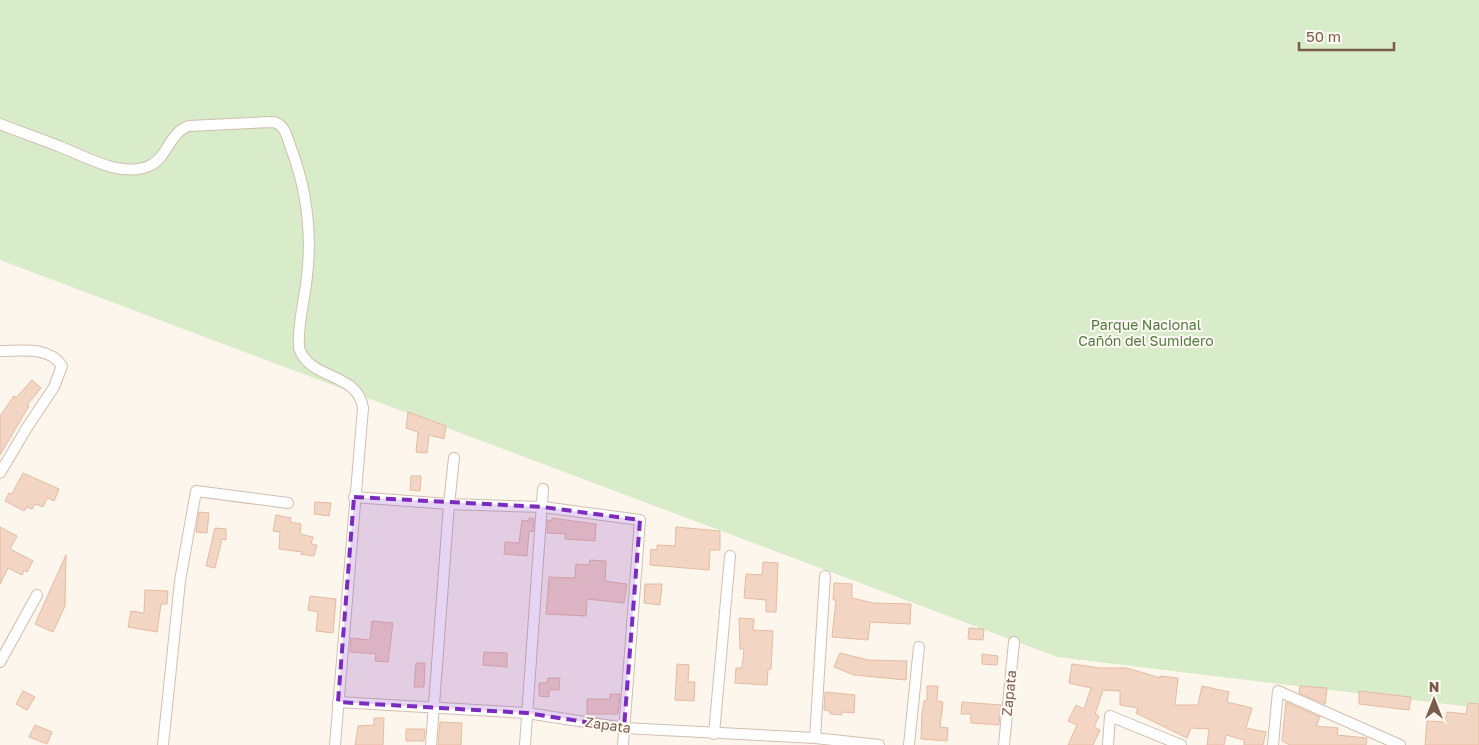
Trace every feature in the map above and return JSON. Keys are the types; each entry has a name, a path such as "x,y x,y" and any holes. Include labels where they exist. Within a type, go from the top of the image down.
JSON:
{"street":[{"path":"0,124 95,162 136,170 151,165 163,155 178,130 184,127 272,122 282,126 296,160 310,240 299,348 305,360 349,384 356,390 362,400 363,408 354,497 335,745"},
{"path":"0,351 40,351 53,356 62,366 54,387 0,473"},
{"path":"431,745 448,504 454,458"},
{"path":"525,745 543,489"},
{"path":"163,745 180,582 196,491 288,503"},
{"path":"354,497 448,504 543,507 640,520 623,745"},
{"path":"714,734 730,556"},
{"path":"815,738 825,576"},
{"path":"0,662 37,595"},
{"name":"Zapata","path":"1004,745 1014,642"},
{"path":"909,745 919,648"},
{"path":"1273,745 1278,692 1400,745"},
{"name":"Zapata","path":"338,702 527,713 624,728 815,738 879,745"},
{"path":"1108,745 1110,716 1181,745"}],"highlighted area":[{"path":"354,497 543,507 640,520 624,728 527,713 338,702"}],"green space":[{"name":"Parque Nacional Cañón del Sumidero","path":"0,0 1479,0 1479,708 1057,657 0,260"}],"building":[{"path":"32,380 41,388 27,405 29,406 0,455 0,416 14,396 16,398"},
{"path":"408,412 446,426 444,439 429,435 427,453 416,452 418,432 406,428"},
{"path":"23,473 59,489 54,501 47,498 43,507 35,504 32,509 27,507 24,511 5,501 9,493 12,494"},
{"path":"411,476 421,476 420,491 410,490"},
{"path":"315,502 331,503 329,516 314,514"},
{"path":"199,512 209,513 207,533 196,532"},
{"path":"276,515 291,518 290,522 301,524 300,534 313,537 311,544 317,545 314,556 301,554 302,552 279,549 280,532 273,531"},
{"path":"529,518 534,519 533,532 529,531 527,556 504,554 505,542 519,543 522,520 529,521"},
{"path":"552,518 596,524 595,541 565,539 566,534 547,533 548,520 552,521"},
{"path":"0,527 17,536 10,549 33,561 27,572 24,570 22,575 8,568 0,584"},
{"path":"676,527 720,531 720,550 710,550 709,570 650,565 651,549 657,550 657,545 675,546"},
{"path":"215,528 226,529 226,540 222,539 215,568 206,566"},
{"path":"66,555 65,606 53,632 35,624"},
{"path":"590,560 606,561 605,581 627,584 624,603 587,599 586,616 546,614 549,577 575,578 576,564 589,565"},
{"path":"763,562 778,563 776,612 766,612 766,600 744,598 746,574 762,575"},
{"path":"834,583 852,584 852,598 873,603 911,604 910,624 870,622 868,640 832,637 836,600 833,600"},
{"path":"645,584 662,584 660,605 644,603"},
{"path":"145,590 168,591 167,604 161,604 157,632 128,627 131,611 144,613"},
{"path":"310,596 336,599 333,633 316,631 318,612 308,610"},
{"path":"739,618 754,619 753,630 773,631 771,669 768,669 767,685 735,683 736,668 742,668 744,649 740,649"},
{"path":"372,621 393,623 388,662 375,661 376,654 350,652 351,638 370,640"},
{"path":"969,628 984,629 983,640 968,639"},
{"path":"484,652 507,653 507,667 483,665"},
{"path":"840,653 868,660 907,661 906,680 854,675 834,667"},
{"path":"982,654 998,656 997,665 982,664"},
{"path":"416,663 425,663 424,687 414,687"},
{"path":"677,664 689,665 688,682 695,682 694,701 675,700"},
{"path":"1072,664 1100,668 1127,668 1160,678 1160,676 1178,678 1175,705 1198,705 1202,686 1229,692 1227,702 1252,708 1246,728 1266,732 1263,745 1244,745 1244,740 1226,735 1224,745 1207,745 1209,729 1191,728 1187,738 1136,713 1138,708 1120,705 1120,691 1103,690 1095,714 1099,716 1094,727 1100,730 1093,745 1068,745 1077,725 1068,721 1076,705 1084,709 1091,688 1069,683"},
{"path":"548,678 560,678 559,690 549,690 549,697 539,696 539,683 547,683"},
{"path":"927,686 938,686 937,701 943,702 940,727 948,728 947,741 921,739 922,713 924,701 927,700"},
{"path":"1300,686 1327,688 1325,704 1299,693"},
{"path":"23,691 35,697 27,710 16,704"},
{"path":"1359,691 1411,697 1409,710 1359,704"},
{"path":"825,692 855,695 854,713 830,714 830,711 824,710"},
{"path":"610,694 620,694 618,714 587,714 587,699 610,699"},
{"path":"962,702 1001,705 999,725 971,723 971,714 961,714"},
{"path":"1286,702 1320,717 1316,726 1338,728 1337,735 1367,738 1366,745 1290,745 1282,741"},
{"path":"1468,703 1479,704 1479,745 1425,745 1427,721 1445,722 1447,712 1466,714"},
{"path":"374,718 384,718 383,745 355,745 358,726 374,725"},
{"path":"440,722 462,723 461,745 438,745"},
{"path":"35,725 52,732 47,744 29,737"},
{"path":"406,729 425,729 424,741 406,741"}]}
